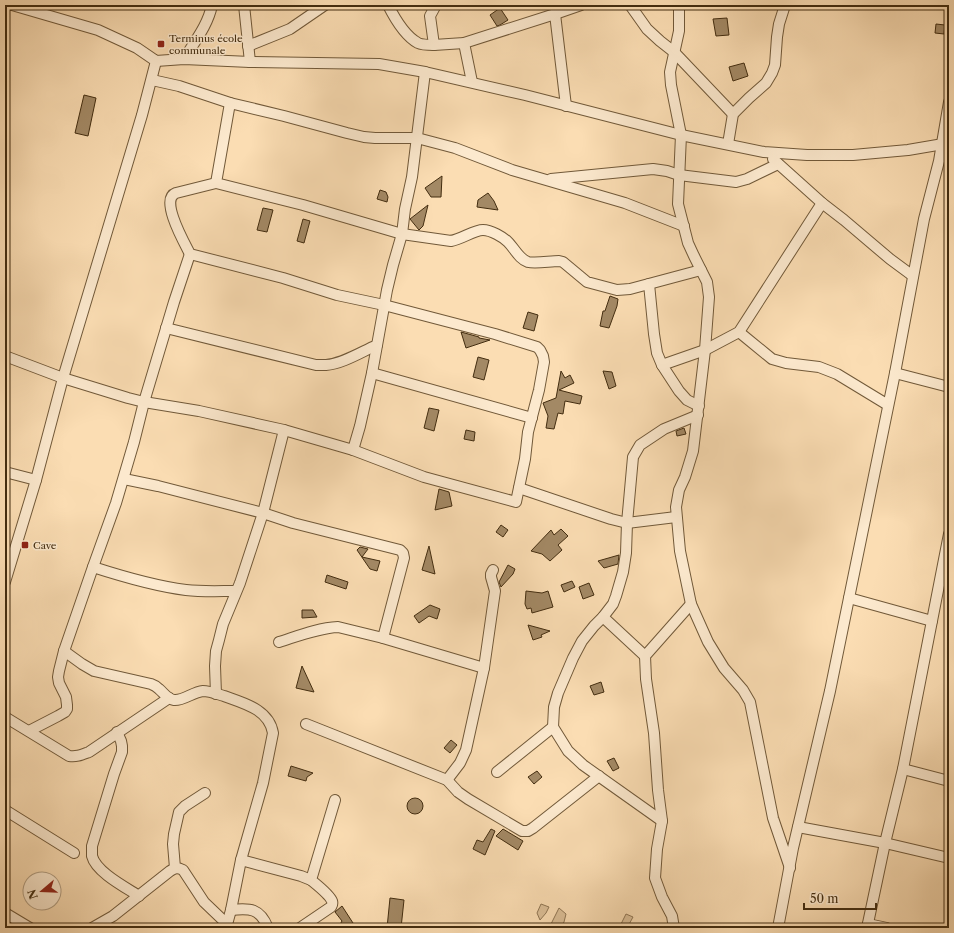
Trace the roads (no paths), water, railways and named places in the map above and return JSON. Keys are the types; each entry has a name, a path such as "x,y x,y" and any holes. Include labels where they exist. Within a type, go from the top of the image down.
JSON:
{"street":[{"path":"12,5 39,9 98,30 137,48 156,61 184,59 250,62 379,64 472,82 681,135 764,152 807,155 853,155 908,150 945,143"},
{"path":"184,59 206,24 212,5"},
{"path":"244,5 250,62"},
{"path":"248,46 290,29 325,5"},
{"path":"388,5 401,28 418,43 434,45 464,43 580,5"},
{"path":"434,45 430,16 436,5"},
{"path":"630,5 647,29 674,52 733,114"},
{"path":"679,5 680,31 670,72 671,85 681,135 678,204 688,243 707,282 709,298 705,350 692,451 685,476 679,490 676,506 680,551 691,604 708,642 724,668 743,690 750,702 773,818 790,868"},
{"path":"728,144 733,114 766,83 772,73 775,65 779,24 785,5"},
{"path":"555,14 566,106"},
{"path":"464,43 472,82"},
{"path":"5,582 9,556 36,480 63,378 142,115 156,61"},
{"path":"353,450 372,372 392,266 402,234 405,209 412,177 425,72"},
{"path":"152,80 179,86 230,103 347,133 376,138 417,138 456,148 512,170 625,203 684,226"},
{"path":"778,928 798,827 830,691 895,373 924,219 945,143 949,102"},
{"path":"216,183 230,103"},
{"path":"764,152 890,259 913,276"},
{"path":"545,179 653,169 679,175 736,182 747,179 778,164"},
{"path":"29,731 65,712 67,709 66,697 59,682 58,671 124,479 144,402 190,254 172,216 170,207 173,194 216,183 303,205 402,234 451,241 478,231 488,231 508,242 520,257 527,262 563,262 587,282 617,290 630,289 701,270"},
{"path":"662,365 705,350 739,332 822,202"},
{"path":"5,356 63,378 128,398 199,411 284,430 353,450 424,477 516,502 526,459 528,432 539,390 544,362 543,356 537,347 495,334 384,305 337,295 283,278 190,254"},
{"path":"649,284 657,353 662,365 679,391 698,410"},
{"path":"166,328 316,365 336,363 376,345"},
{"path":"739,332 772,359 786,363 825,369 837,374 888,405"},
{"path":"372,372 532,418"},
{"path":"895,373 949,387"},
{"path":"662,822 583,765 568,750 553,727 554,707 558,693 582,641 603,617 616,596 623,572 626,553 627,523 633,458 640,445 664,429 698,410"},
{"path":"216,694 216,651 223,624 263,513 284,430"},
{"path":"5,472 36,480"},
{"path":"124,479 158,486 263,513 400,550 403,553 404,558 383,638"},
{"path":"519,488 627,523 676,517"},
{"path":"887,928 868,926 885,843 903,769 948,547 949,534"},
{"path":"93,567 147,584 175,589 236,591"},
{"path":"447,780 460,763 466,750 484,668 495,591 491,577 493,570"},
{"path":"849,598 932,621"},
{"path":"674,928 672,916 662,896 656,878 657,849 662,822 654,733 646,679 645,656 691,604"},
{"path":"603,617 645,656"},
{"path":"279,642 316,630 338,627 383,638 484,668"},
{"path":"64,651 82,664 94,670 151,684 158,688 168,698 174,700 203,691 210,691 255,708 267,718 273,733 261,789 226,926"},
{"path":"5,717 69,756 75,757 89,752 168,698"},
{"path":"306,724 447,780 458,792 468,799 522,831 528,831 533,828 599,776"},
{"path":"497,772 553,727"},
{"path":"118,732 122,752 92,846 92,855 98,867 139,896"},
{"path":"903,769 949,780"},
{"path":"175,868 173,844 180,812 185,806 205,792"},
{"path":"311,880 334,800"},
{"path":"5,810 74,853"},
{"path":"798,827 885,843 949,858"},
{"path":"242,860 301,876 311,880 323,889 332,901 331,907 300,928"},
{"path":"92,928 113,916 175,868 183,870 204,902 226,926"},
{"path":"231,910 253,910 259,913 268,928"},
{"path":"5,913 30,928"}],"place":[{"name":"Terminus école communale","path":"161,44"},
{"name":"Cave","path":"25,545"}]}
